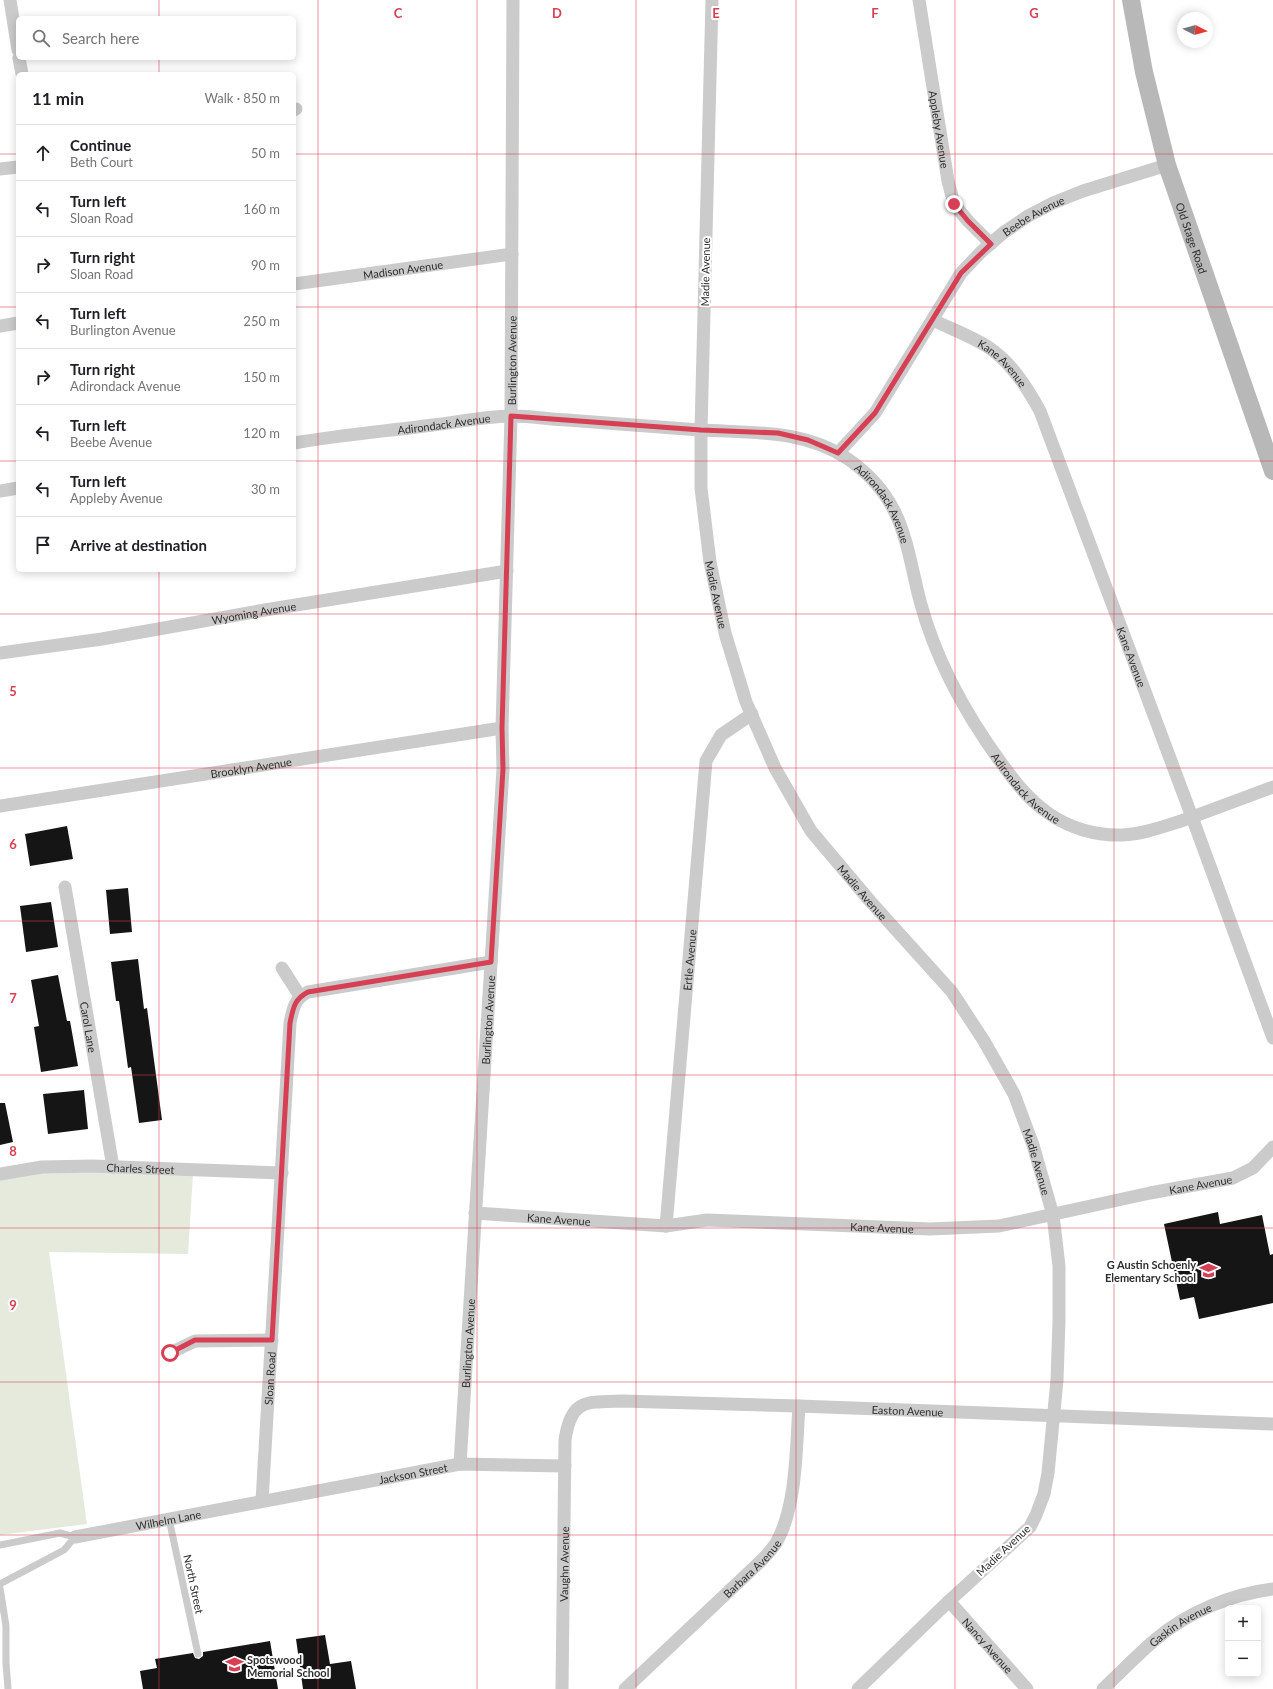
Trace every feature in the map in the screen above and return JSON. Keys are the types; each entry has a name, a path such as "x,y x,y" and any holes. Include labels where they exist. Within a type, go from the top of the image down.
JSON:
{"main road":[{"name":"Old Stage Road","path":"1131,0 1144,72 1167,165 1273,471"}],"street":[{"path":"10,0 16,38"},
{"name":"Burlington Avenue","path":"460,1464 503,769 502,728 511,416 513,0"},
{"name":"Madie Avenue","path":"712,0 701,430 701,488 710,562 725,633 752,714 775,768 811,831 870,901 952,992 984,1041 1014,1094 1033,1145 1053,1215 1059,1266 1057,1380 1044,1494 1036,1515 1030,1527 948,1601 858,1689"},
{"name":"Appleby Avenue","path":"919,0 948,181 954,204 968,221 991,244"},
{"path":"19,60 22,72"},
{"name":"Beebe Avenue","path":"838,453 875,413 961,273 991,244 1028,216 1053,203 1083,190 1167,165"},
{"path":"0,169 16,166"},
{"name":"Madison Avenue","path":"296,284 512,254"},
{"name":"Kane Avenue","path":"933,320 988,347 1012,369 1032,396 1040,411 1273,1038"},
{"path":"0,326 16,323"},
{"name":"Adirondack Avenue","path":"296,443 511,416 701,430 778,433 823,445 838,453 862,470 873,481 892,506 905,535 921,603 936,649 957,694 982,737 1011,776 1030,798 1050,814 1061,821 1085,831 1117,835 1137,834 1192,817 1273,787"},
{"path":"0,491 16,488"},
{"name":"Wyoming Avenue","path":"0,654 102,639 265,610 507,571"},
{"name":"Ertle Avenue","path":"666,1226 706,761 720,735 752,714"},
{"name":"Brooklyn Avenue","path":"0,806 502,728"},
{"name":"Carol Lane","path":"65,887 113,1167"},
{"path":"282,968 300,996 308,992 491,962"},
{"name":"Sloan Road","path":"262,1501 290,1023 294,1005 300,996"},
{"name":"Kane Avenue","path":"475,1213 666,1226 707,1220 930,1229 999,1226 1150,1193 1233,1178 1253,1168 1273,1147"},
{"name":"Charles Street","path":"0,1174 42,1167 113,1167 282,1173"},
{"path":"170,1353 195,1340 272,1340"},
{"name":"Easton Avenue","path":"566,1440 570,1417 583,1405 593,1402 799,1406 1273,1424"},
{"name":"Barbara Avenue","path":"625,1689 762,1560 776,1543 786,1518 792,1493 799,1406"},
{"name":"Vaughn Avenue","path":"562,1689 566,1440"},
{"name":"Jackson Street","path":"262,1501 460,1464 565,1466"},
{"name":"Wilhelm Lane","path":"75,1537 262,1501"},
{"name":"Gaskin Avenue","path":"1103,1689 1157,1638 1178,1623 1222,1601 1246,1594 1273,1589"},
{"name":"Nancy Avenue","path":"948,1601 1027,1689"}],"lane":[{"name":"North Street","path":"169,1519 198,1654"},
{"path":"0,1545 60,1533 75,1537 64,1550 0,1584"},
{"path":"0,1588 6,1626 8,1689"}],"shaded area":[{"path":"52,1170 193,1173 188,1254 49,1252 87,1524 0,1535 0,1179"}],"building":[{"path":"67,826 73,859 30,866 25,834"},
{"path":"128,888 132,932 110,934 106,890"},
{"path":"51,902 58,947 26,952 20,906"},
{"path":"138,959 144,1009 147,1008 162,1120 139,1123 131,1067 128,1068 119,1001 116,1001 111,962"},
{"path":"58,975 67,1021 70,1021 78,1066 41,1072 34,1027 39,1026 31,980"},
{"path":"84,1090 88,1129 48,1134 43,1094"},
{"path":"0,1103 5,1103 13,1142 0,1145"},
{"path":"1218,1212 1220,1224 1262,1215 1270,1255 1273,1254 1273,1303 1199,1319 1194,1297 1180,1300 1164,1224"},
{"name":"Spotswood Memorial School","path":"325,1635 330,1664 351,1661 356,1689 303,1689 296,1639"},
{"name":"Spotswood Memorial School","path":"270,1641 278,1689 143,1689 140,1671 157,1668 155,1659 193,1653 195,1658 199,1659 203,1656 203,1652"}],"place":[{"name":"G Austin Schoenly Elementary School","path":"1209,1270"},
{"name":"Spotswood Memorial School","path":"234,1665"}],"route":[{"path":"170,1353 195,1340 272,1340 290,1023 294,1005 300,996 308,992 491,962 503,769 502,728 511,416 701,430 778,433 808,440 823,445 838,453 875,413 961,273 991,244 968,221 954,204"}]}
